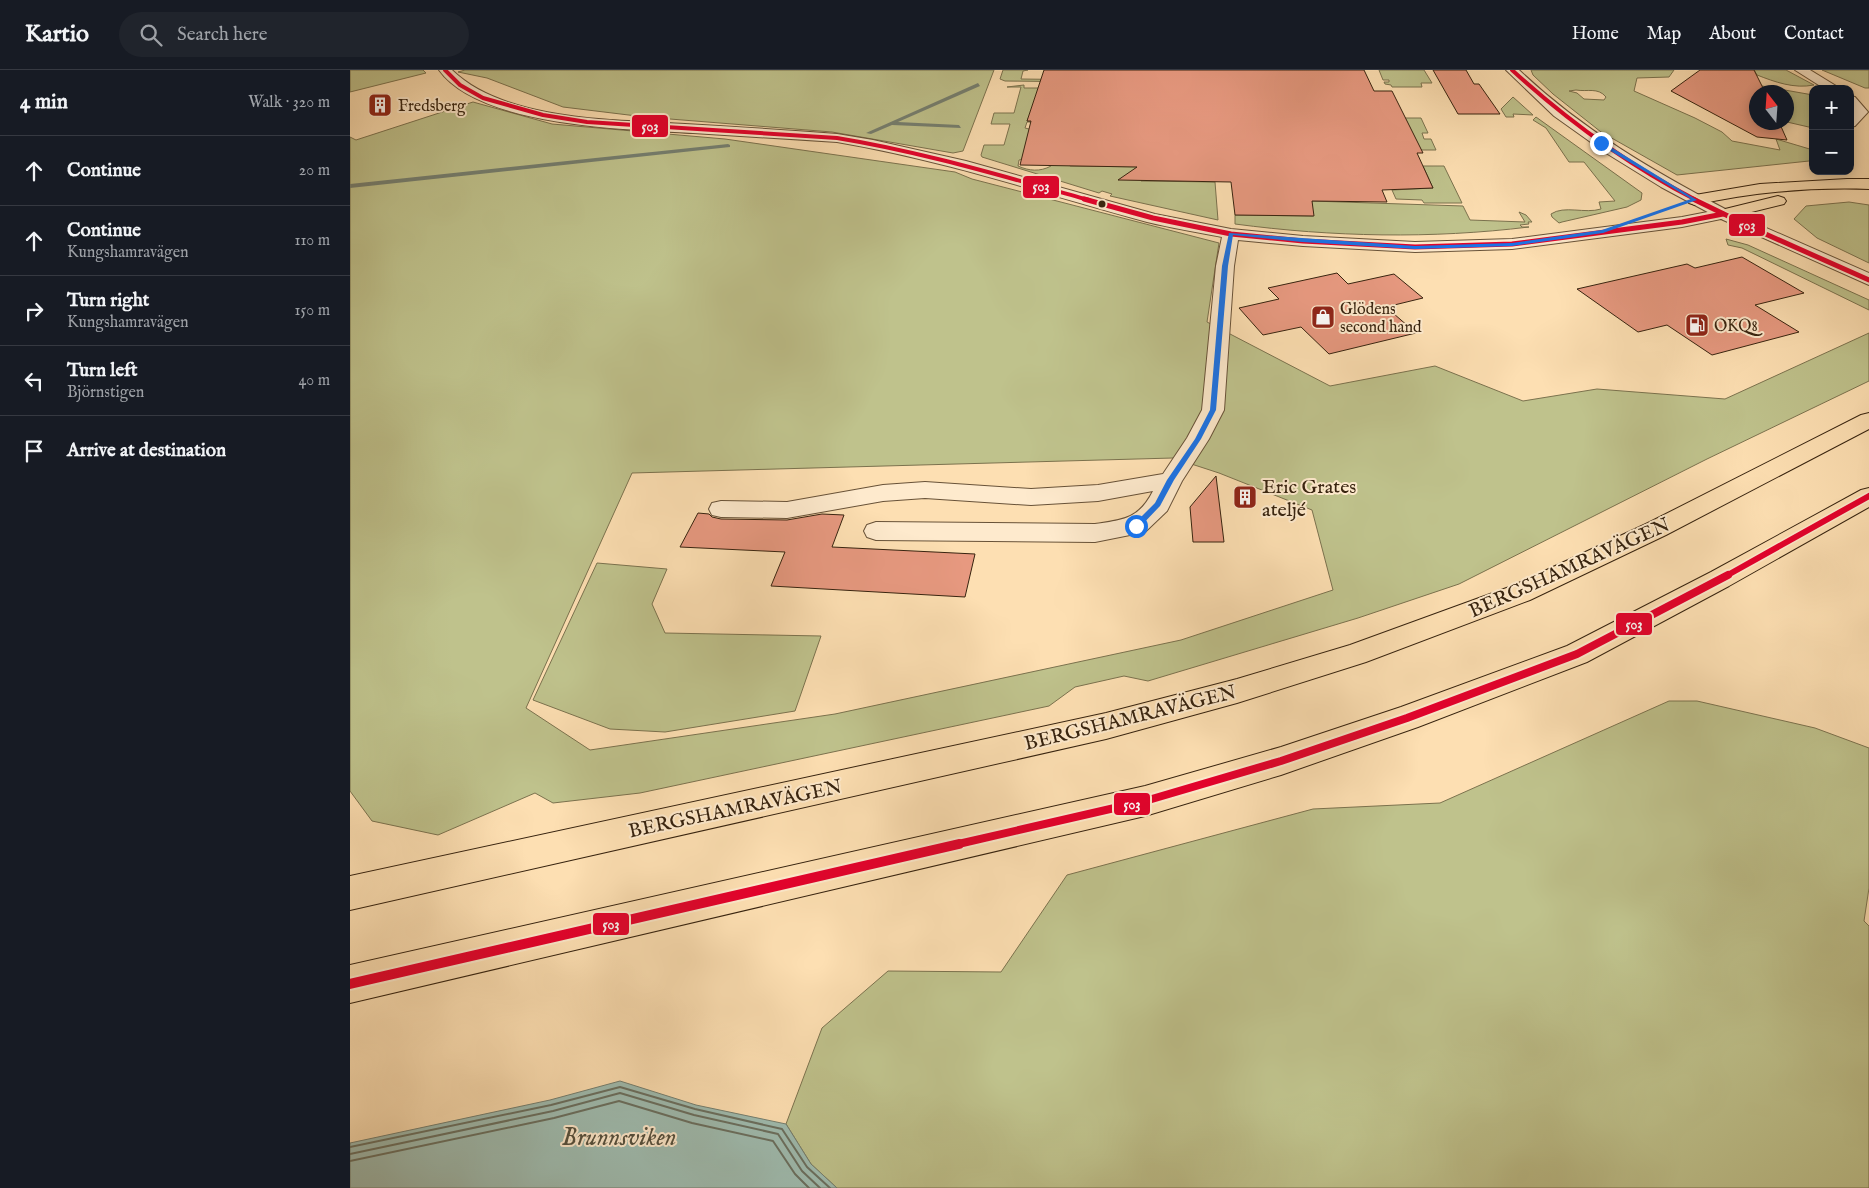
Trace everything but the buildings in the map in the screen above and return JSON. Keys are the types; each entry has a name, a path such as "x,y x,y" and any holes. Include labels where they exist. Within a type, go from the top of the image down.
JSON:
{"highway":[{"path":"1695,200 1777,185 1825,182 1869,184"},
{"path":"1724,214 1793,197 1869,196"},
{"name":"BERGSHAMRAVÄGEN","path":"350,893 1106,726 1246,688 1356,654 1521,593 1657,529 1869,420"},
{"path":"350,984 1145,801 1281,761 1407,718 1577,654 1720,579 1869,496"}],"street":[{"path":"445,70 460,85 483,98 543,115 587,122 837,138 873,144 961,164 1154,218 1231,234 1302,241 1415,248 1512,244 1682,222 1724,214"},
{"path":"1512,70 1537,95 1566,118 1640,167 1695,200 1869,280"},
{"path":"1801,70 1828,85"},
{"path":"1854,100 1869,98"},
{"path":"1854,105 1860,112 1854,119"},
{"path":"1603,231 1695,200"},
{"path":"876,531 1095,533 1136,526 1158,504 1170,480 1198,439 1213,410 1225,266 1231,234"},
{"path":"721,509 786,510 883,493 926,490 1031,496 1098,493 1170,480"}],"green space":[{"path":"350,70 423,70 426,73 350,92"},
{"path":"465,70 994,70 963,151 953,153 832,132 645,117 563,107 487,78 458,72"},
{"path":"1003,70 1028,70 1023,71 1021,79 1104,80 1097,82 1005,81 1000,79"},
{"path":"1379,70 1424,70 1432,83 1421,83 1422,87 1392,87 1385,84 1384,82 1389,82 1389,80 1383,80"},
{"path":"1531,70 1674,70 1669,77 1637,78 1634,91 1695,118 1722,132 1732,141 1780,150 1776,139 1809,149 1809,161 1677,175 1601,132 1553,94 1533,75","holes":["1569,91 1596,91 1606,97 1604,100 1584,99 1577,93"]},
{"path":"1754,70 1786,70 1814,85 1799,86 1785,84 1757,75"},
{"path":"1822,70 1869,70 1869,88 1865,88"},
{"path":"1024,85 1024,88 1039,88 1032,117 1028,118 1027,121 1031,122 1027,122 1025,128 1029,129 1070,166 1152,167 1141,181 1215,182 1218,220 1110,196 1112,194 1102,191 1099,193 982,157 984,145 1004,145 1010,124 991,124 994,113 1014,113 1021,87 1007,87","holes":["1019,160 1047,161 1051,166 1039,170 1030,170 1018,166"]},
{"path":"1794,92 1809,94 1809,127 1794,124"},
{"path":"1513,97 1533,115 1513,114 1514,117 1506,117 1501,109"},
{"path":"473,102 552,124 725,139 955,172 972,179 1219,243 1207,322 1330,386 1435,366 1523,401 1597,389 1725,399 1869,333 1869,381 1707,459 1459,584 1358,618 1148,681 1124,676 1075,687 1049,706 640,793 553,803 535,793 438,835 372,821 350,791 350,137 356,140","holes":["1173,458 1219,473 1312,510 1333,590 1181,640 835,714 590,750 526,708 632,473"]},
{"path":"1536,117 1642,193 1641,200 1627,207 1559,223 1551,214 1556,211 1601,209 1599,202 1615,201 1584,162 1569,162 1546,128 1533,120"},
{"path":"1401,118 1421,118 1428,133 1422,133 1424,139 1431,139 1436,150 1421,150"},
{"path":"1423,166 1444,166 1462,203 1424,203 1422,200 1396,199 1392,190 1433,188"},
{"path":"1311,201 1463,206 1470,220 1525,222 1519,212 1526,215 1532,222 1520,225 1522,227 1529,227 1419,235 1308,232 1235,224 1235,215 1313,216"},
{"path":"1849,202 1869,205 1869,263 1817,238 1794,219 1806,206"},
{"path":"1726,239 1748,245 1869,300 1869,310 1742,248 1728,245"},
{"path":"597,563 667,569 652,604 665,633 821,636 795,711 665,732 610,729 533,700"},
{"path":"1669,701 1697,701 1815,728 1869,748 1869,888 1864,921 1869,926 1869,1188 837,1188 811,1164 786,1124 822,1028 888,971 1001,972 1067,875 1313,809 1440,803"}],"water":[{"name":"Brunnsviken","path":"620,1081 696,1105 786,1124 811,1164 837,1188 350,1188 350,1143 550,1100"}],"waterway":[{"path":"869,133 978,85"},
{"path":"894,124 959,127"},
{"path":"350,186 728,146"}],"transit line":[{"name":"503","path":"445,70 460,85 483,98 543,115 587,122 837,138 873,144 961,164 1153,218 1231,234 1303,241 1415,247 1512,244 1682,222 1723,214"},
{"name":"503","path":"1512,70 1550,104 1590,136 1622,158 1726,215 1869,280"},
{"name":"503","path":"350,984 1145,801 1281,761 1407,718 1577,654 1720,579 1869,496"}],"place":[{"name":"Fredsberg","path":"380,105"},
{"name":"Glödens second hand","path":"1323,317"},
{"name":"OKQ8","path":"1697,325"},
{"name":"Eric Grates ateljé","path":"1245,497"}],"route":[{"path":"1136,526 1158,504 1170,480 1198,439 1213,410 1225,266 1231,234 1302,241 1415,248 1512,244 1603,231 1695,200 1601,143"}]}
